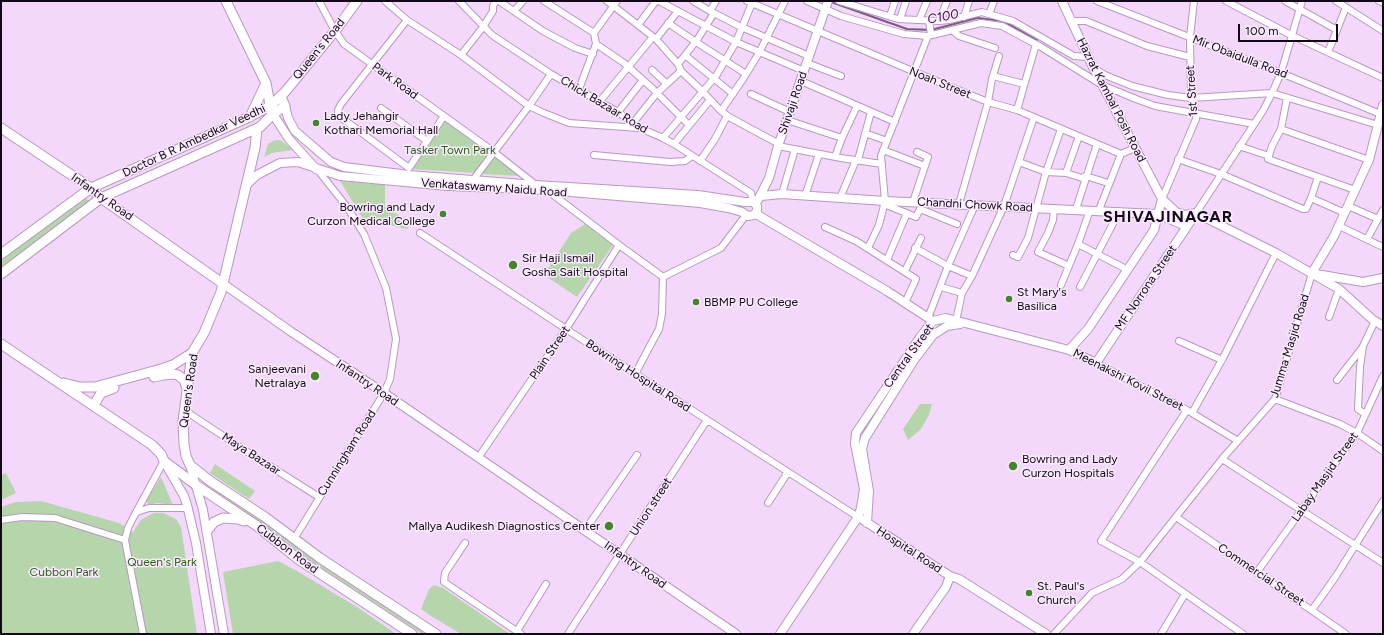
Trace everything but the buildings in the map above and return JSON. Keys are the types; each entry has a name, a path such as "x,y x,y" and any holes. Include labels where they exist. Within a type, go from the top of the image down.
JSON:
{"main road":[{"path":"226,1 266,83 272,110"},
{"name":"Queen's Road","path":"282,95 335,31 356,1"},
{"path":"266,83 282,95 284,106"},
{"path":"257,129 250,117 266,83"},
{"name":"Doctor B R Ambedkar Veedhi","path":"1,274 101,198 257,129 282,95"},
{"name":"Doctor B R Ambedkar Veedhi","path":"1,254 91,188 250,117 284,106"},
{"name":"Infantry Road","path":"1,128 91,188 101,198 222,283"},
{"name":"Queen's Road","path":"190,465 184,450 183,426 192,353 204,333 221,292 255,148 257,129"},
{"name":"Cubbon Road","path":"1,344 152,445 161,454 164,461 196,485 257,526 298,559 412,634"},
{"path":"56,382 80,387 95,387 174,365 192,353"},
{"path":"94,405 99,394 104,391 162,375 178,375 184,380 187,388"},
{"name":"Cubbon Road","path":"190,465 265,517 320,558 436,634"},
{"path":"207,531 214,522 229,518 238,519 257,526"}],"street":[{"name":"Park Road","path":"319,1 335,31 344,44 494,152 536,185"},
{"path":"385,1 407,20 461,55 529,106 559,120 570,123 640,128"},
{"name":"Chick Bazaar Road","path":"459,1 492,36 551,74 600,100 640,128 674,144 751,194 751,202"},
{"path":"461,55 483,27 493,11 493,6 496,1"},
{"path":"499,1 543,31 575,48 593,54"},
{"path":"514,11 523,1"},
{"path":"544,1 594,33"},
{"path":"607,1 615,3 654,38 678,64 681,71 704,92 720,111 728,116 779,145 835,157 882,164"},
{"path":"638,25 657,1 736,42 804,72"},
{"path":"693,1 712,12 842,76"},
{"path":"678,64 686,56 707,26 716,1"},
{"path":"720,111 733,94 759,53 785,1"},
{"path":"807,1 827,5 842,16 904,34 930,30 952,30 981,23 1002,26 1036,44 1102,85 1136,99 1155,106 1254,124"},
{"path":"839,1 900,19 919,20 930,30"},
{"path":"890,16 895,1"},
{"path":"900,19 906,1"},
{"path":"919,20 927,1"},
{"path":"868,248 878,225 884,202 881,156 930,30 939,21 947,1"},
{"path":"964,17 970,1"},
{"path":"989,14 994,1"},
{"name":"Hazrat Kambal Posh Road","path":"1062,1 1087,57 1162,199 1176,212 1185,215 1196,213"},
{"name":"Mir Obaidulla Road","path":"1097,1 1281,73 1382,115"},
{"name":"1st Street","path":"1162,199 1196,120 1196,114 1191,98 1190,57 1190,38 1194,1"},
{"path":"1227,1 1293,36 1383,78"},
{"path":"1285,1 1337,30"},
{"path":"1302,1 1281,73 1272,93 1264,109 1196,213 1276,253 1312,273 1339,290 1383,326"},
{"path":"1336,1 1383,31"},
{"path":"1379,1 1383,4"},
{"path":"664,138 714,79 736,42 750,2"},
{"name":"Noah Street","path":"750,2 817,32 914,72 988,102 1017,110 1121,154"},
{"path":"579,89 596,44 594,33 615,3"},
{"name":"Shivaji Road","path":"744,214 742,207 761,196 769,178 827,5"},
{"path":"1328,52 1346,7"},
{"path":"600,100 628,66 678,11"},
{"path":"939,21 964,17 982,12 1013,21 1074,56 1087,57"},
{"path":"407,20 340,104 338,110 339,116 409,171 444,116"},
{"path":"1072,21 1086,22 1147,46 1169,53 1190,57"},
{"path":"668,23 746,74"},
{"path":"952,30 958,36 995,48"},
{"path":"596,44 628,66 689,125"},
{"path":"1017,110 1036,44"},
{"path":"686,56 733,94"},
{"path":"959,204 988,102 999,56"},
{"path":"1093,67 1105,75 1132,86 1168,95 1191,98 1272,93 1378,125"},
{"path":"652,70 667,84"},
{"path":"633,123 657,93 681,71"},
{"path":"473,180 529,106 551,74"},
{"path":"993,76 1024,84"},
{"path":"618,112 643,80"},
{"path":"801,81 895,122"},
{"path":"751,94 790,112"},
{"path":"1287,98 1281,129 1268,159 1355,190"},
{"path":"674,144 710,100"},
{"name":"Jumma Masjid Road","path":"1054,634 1092,593 1122,579 1140,562 1222,459 1275,399 1312,273 1339,226 1368,160 1382,115 1383,105"},
{"name":"Venkataswamy Naidu Road","path":"284,106 295,131 331,162 344,167 409,171 473,180 536,185 698,195 751,202"},
{"path":"835,157 857,106"},
{"path":"382,108 427,141"},
{"path":"272,110 290,139 317,169"},
{"path":"840,198 857,160 871,112"},
{"path":"700,161 728,116"},
{"path":"956,321 962,293 972,276 1004,206 1034,117"},
{"path":"788,120 842,138"},
{"path":"1014,255 1018,257 1028,238 1046,172 1061,129"},
{"path":"1281,129 1368,160"},
{"path":"865,133 887,141"},
{"path":"1066,173 1080,136"},
{"path":"1076,209 1097,144"},
{"path":"1239,146 1269,156"},
{"path":"1061,285 1078,244 1121,154 1135,148"},
{"path":"782,194 795,149"},
{"path":"884,150 925,166"},
{"path":"914,202 928,156 917,152"},
{"path":"805,196 819,154"},
{"path":"594,155 670,162 685,161 692,156"},
{"path":"1178,159 1221,174 1303,209 1306,209 1318,177"},
{"name":"Venkataswamy Naidu Road","path":"246,185 257,174 280,163 298,162 340,176 448,186 546,190 700,203 728,208 744,214"},
{"path":"1019,162 1046,172 1066,173 1082,178 1086,176 1108,183"},
{"name":"Cunningham Road","path":"294,539 384,393 390,379 396,339 386,288 364,234 347,207 317,169"},
{"path":"546,190 619,246 663,277"},
{"name":"Chandni Chowk Road","path":"761,196 782,194 884,202 1054,208 1158,214 1186,226"},
{"path":"1311,198 1378,219"},
{"path":"1158,214 1162,199"},
{"path":"751,202 758,208 756,214"},
{"path":"884,202 916,217 920,209 957,224"},
{"path":"663,277 721,248 744,214 751,216 756,214 905,303 930,320 940,286 975,205"},
{"path":"1054,208 1053,220 1038,252 1069,266"},
{"path":"1367,240 1383,210"},
{"path":"1080,287 1119,212"},
{"path":"887,260 907,213"},
{"name":"MF Norrona Street","path":"1096,363 1196,213"},
{"name":"MF Norrona Street","path":"1069,350 1088,329 1128,270 1154,230 1158,214"},
{"path":"1339,226 1383,247"},
{"path":"825,227 856,241 916,279 905,303"},
{"name":"Bowring Hospital Road","path":"420,233 635,374 858,517"},
{"path":"905,271 920,238"},
{"path":"1078,244 1098,253 1128,270"},
{"name":"Plain Street","path":"478,458 566,329 619,246"},
{"path":"915,248 948,266 972,276"},
{"path":"1243,634 1140,562 1101,541 1190,411 1222,360 1276,253"},
{"path":"1312,273 1363,282 1383,278"},
{"path":"635,374 659,329 662,314 663,277"},
{"name":"Infantry Road","path":"222,283 736,634"},
{"path":"940,286 962,293"},
{"path":"1328,317 1339,290"},
{"name":"Central Street","path":"780,634 858,517 864,489 855,444 856,433 930,320 946,318 965,323"},
{"path":"1337,380 1363,346 1375,321"},
{"name":"Meenakshi Kovil Street","path":"965,323 1069,350 1190,411 1238,441"},
{"name":"Central Street","path":"867,523 869,491 862,449 865,438 914,360 933,335 948,326 965,323"},
{"path":"1179,341 1222,360"},
{"path":"1363,346 1358,409 1365,414"},
{"name":"Labay Masjid Street","path":"1257,572 1357,433 1383,376"},
{"path":"1275,399 1340,424 1357,433 1383,451"},
{"name":"Maya Bazaar","path":"184,411 319,497"},
{"name":"Union street","path":"568,634 707,420"},
{"path":"584,530 637,455"},
{"path":"1222,459 1383,563"},
{"path":"143,634 125,540 128,528 164,461"},
{"name":"Cubbon Road","path":"164,461 184,496 187,507"},
{"name":"Queen's Road","path":"190,465 201,498 224,634"},
{"path":"768,503 788,472"},
{"path":"1312,610 1336,576 1383,501"},
{"path":"137,512 149,508 187,507 196,543 211,634"},
{"path":"1,520 22,517 55,518 125,540"},
{"name":"Hospital Road","path":"858,517 950,576"},
{"name":"Commercial Street","path":"1176,517 1346,634"},
{"path":"465,543 445,573 444,582 519,633 546,584"},
{"path":"913,634 946,586 950,576 959,579 1046,634"},
{"path":"1161,634 1185,594"}],"green space":[{"name":"Tasker Town Park","path":"445,120 489,154 475,173 411,169"},
{"path":"278,140 282,141 293,150 272,153 264,157 268,144"},
{"path":"494,157 519,176 482,174"},
{"path":"340,181 385,184 385,207 411,222 407,229 363,219"},
{"path":"85,197 89,201 1,268 1,260"},
{"path":"585,224 613,245 577,297 544,275 571,233"},
{"path":"920,404 932,404 929,415 921,429 908,440 903,429"},
{"path":"215,464 255,491 249,499 210,473"},
{"path":"6,473 16,493 1,500 1,475"},
{"path":"161,477 173,505 157,503 149,505 146,501"},
{"path":"213,488 276,529 310,557 428,634 422,634 302,555 274,532 214,492 212,490"},
{"name":"Cubbon Park","path":"41,501 119,523 133,532 141,520 154,513 163,513 176,519 181,527 197,634 1,634 1,507 16,502"},
{"path":"278,561 357,607 396,634 233,634 223,572"},
{"path":"434,585 443,588 510,634 461,634 431,616 421,609 429,589"}],"waterway":[{"name":"C100","path":"831,2 907,29 931,30 977,18 1003,21 1037,40"}],"place":[{"name":"Lady Jehangir Kothari Memorial Hall","path":"316,123"},
{"name":"Bowring and Lady Curzon Medical College","path":"443,214"},
{"name":"Sir Haji Ismail Gosha Sait Hospital","path":"513,265"},
{"name":"St Mary's Basilica","path":"1009,299"},
{"name":"BBMP PU College","path":"696,302"},
{"name":"Sanjeevani Netralaya","path":"315,376"},
{"name":"Bowring and Lady Curzon Hospitals","path":"1013,466"},
{"name":"Mallya Audikesh Diagnostics Center","path":"609,526"},
{"name":"St. Paul's Church","path":"1029,593"}],"district":[{"name":"SHIVAJINAGAR","path":"1168,217"}],"park label":[{"name":"Queen's Park","path":"162,562"}]}
